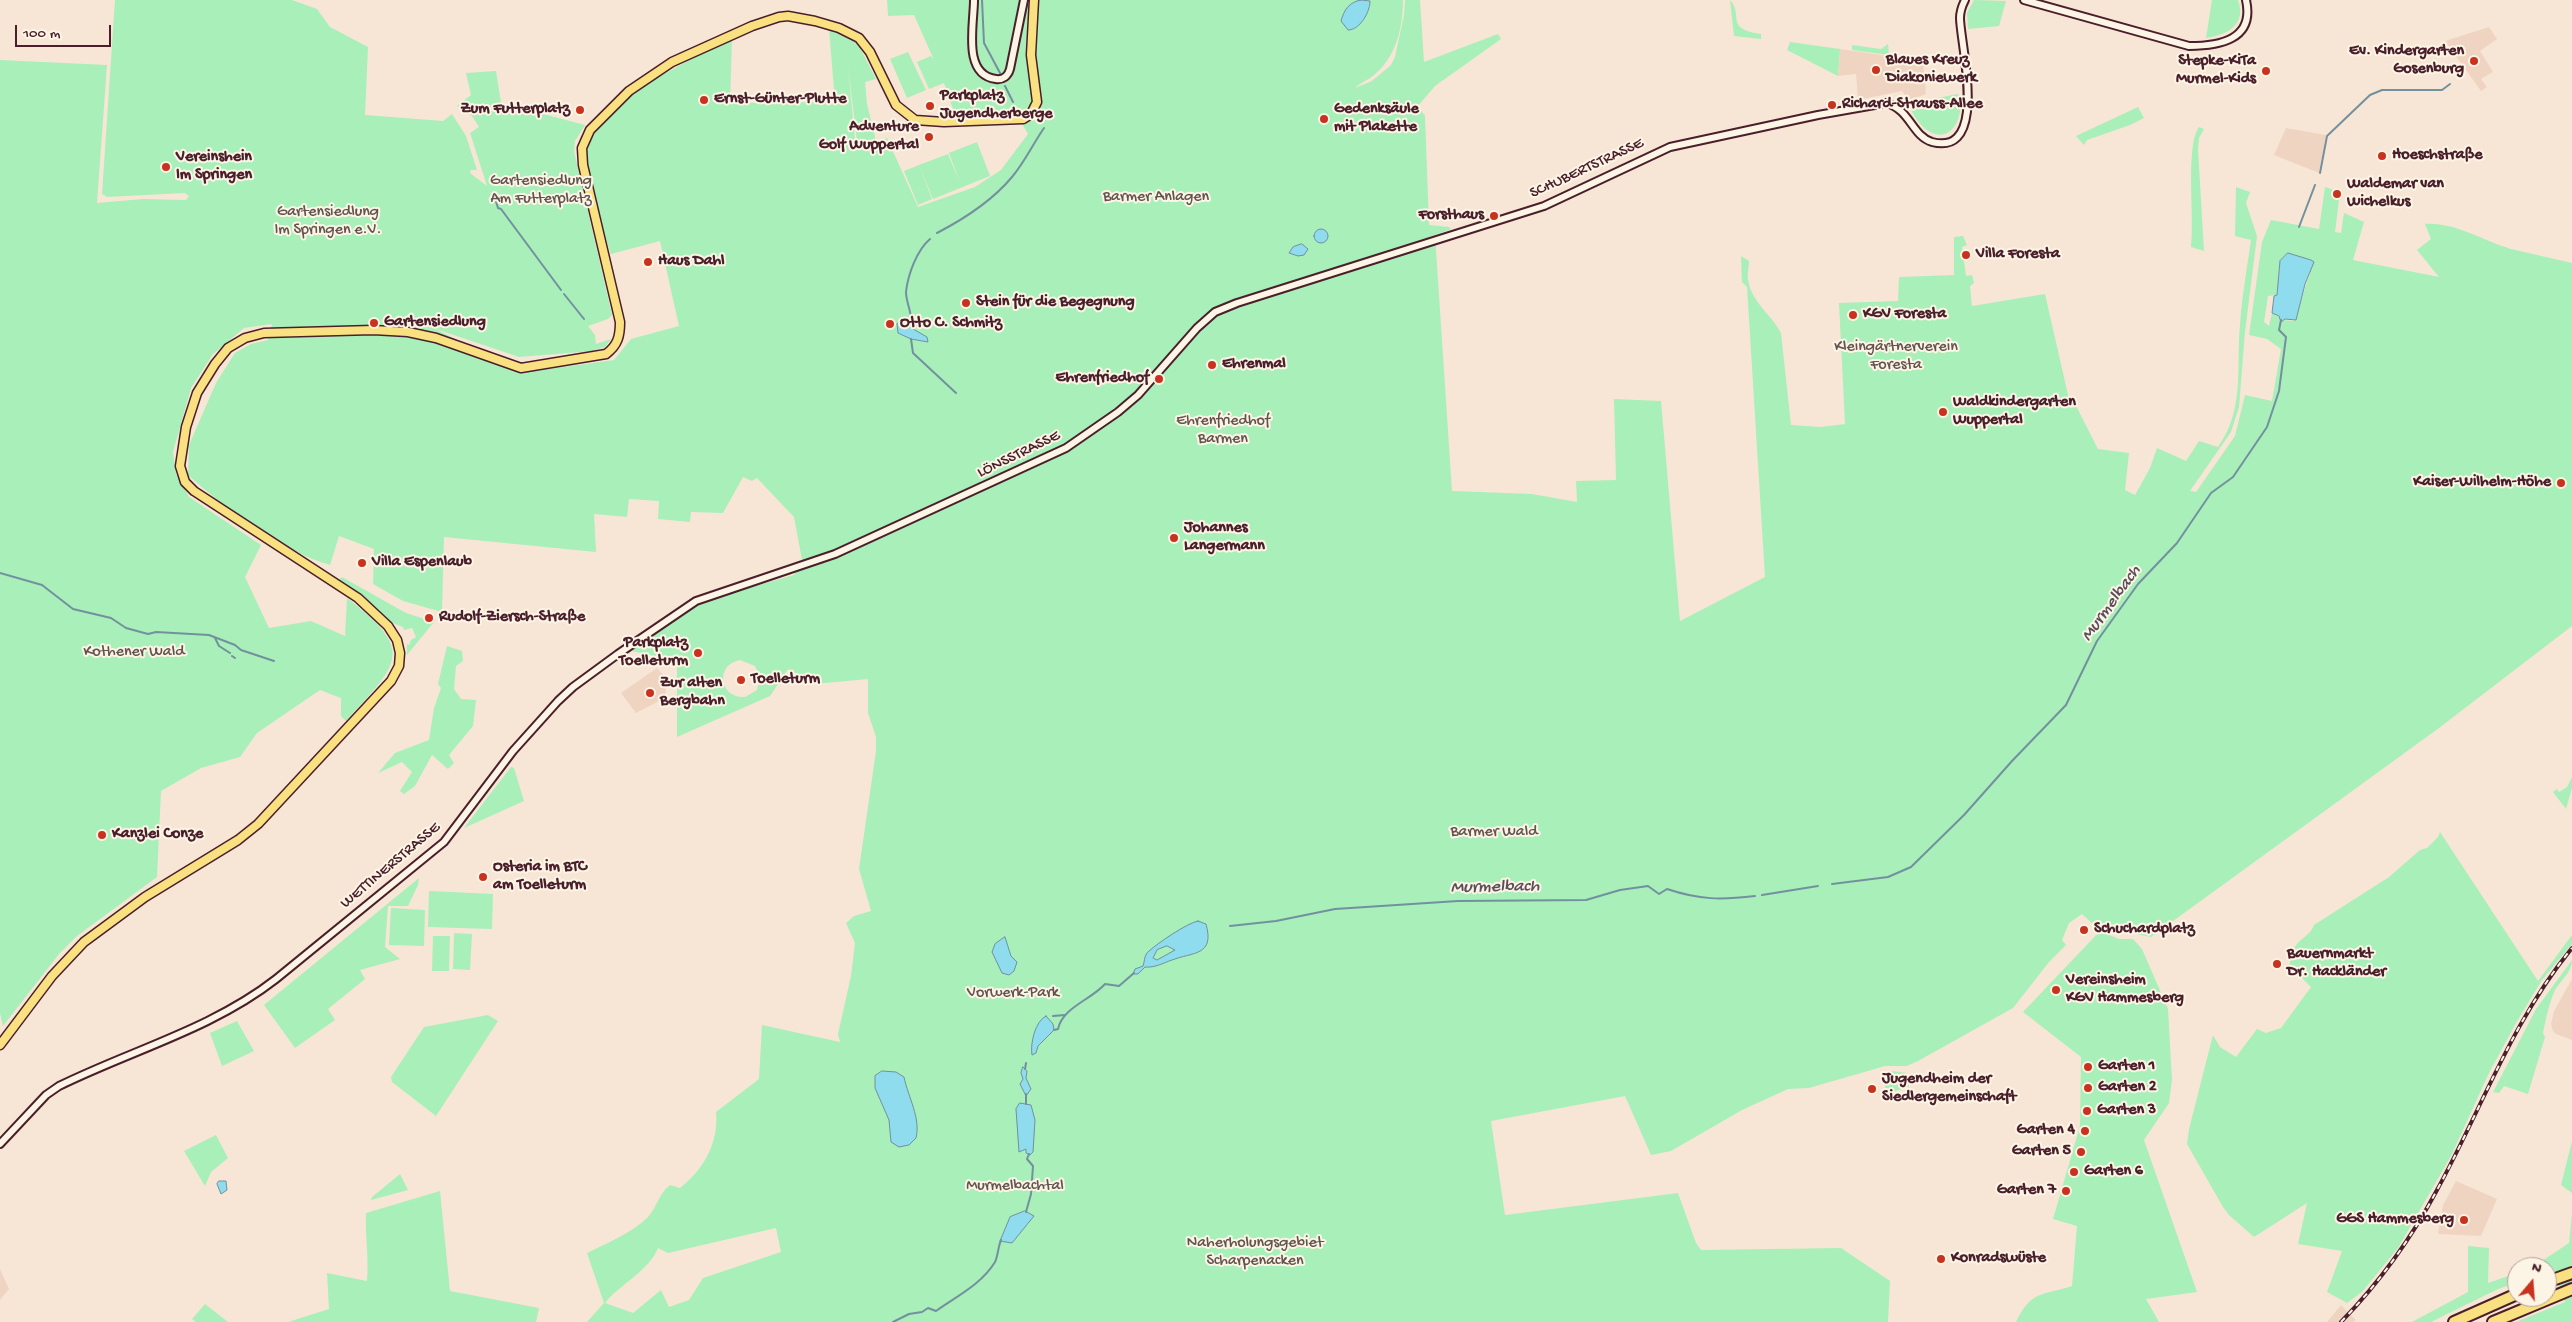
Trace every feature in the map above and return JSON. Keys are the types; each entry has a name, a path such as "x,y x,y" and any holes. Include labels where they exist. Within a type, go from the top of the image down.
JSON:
{"highway":[{"path":"2557,1279 2572,1273"},
{"path":"2493,1322 2567,1291"},
{"path":"2454,1322 2507,1298"}],"main road":[{"path":"0,1046 52,976 84,942 145,897 238,840 258,824 372,703 391,681 399,666 400,653 396,640 388,626 369,607 194,491 185,482 179,462 186,427 197,393 215,364 228,348 245,338 264,333 373,330 408,332 436,338 521,368 606,354 616,345 620,332 620,322 583,165 582,148 590,130 598,120 629,91 672,62 760,23 788,16 839,28 859,38 870,52 896,105 915,120 931,122 1016,121 1031,114 1038,102 1031,55 1034,0"}],"street":[{"path":"974,0 974,63 984,76 1000,80 1004,79 1010,69 1024,0"},
{"name":"SCHUBERTSTRASSE","path":"1215,312 1363,262 1532,210 1648,155 1692,142 1877,104 1896,106 1921,135 1934,142 1948,141 1960,132 1965,121 1969,100 1960,16 1965,0"},
{"path":"2024,0 2178,45 2200,46 2224,42 2240,32 2248,14 2246,0"},
{"name":"LÖNSSTRASSE","path":"799,568 835,554 1066,448 1118,412 1138,395 1197,328 1215,312"},
{"name":"WETTINERSTRASSE","path":"0,1144 46,1095 59,1086 221,1016 254,997 276,980 444,842 513,751 558,702 573,687 618,654 696,601 799,568"}],"shaded area":[{"name":"Ev. Kindergarten Gosenburg","path":"2489,27 2497,39 2480,51 2493,72 2481,79 2487,87 2481,91 2445,41"},
{"path":"1840,49 1923,61 1926,94 1909,100 1902,91 1858,100 1856,74 1838,76"},
{"path":"2286,128 2326,135 2319,173 2274,155"},
{"path":"657,668 665,677 666,701 663,699 636,713 621,693"},
{"path":"2572,979 2572,1040 2556,1034 2551,1024 2554,1011"},
{"name":"GGS Hammesberg","path":"2456,1181 2497,1199 2481,1236 2438,1234 2443,1205"},
{"path":"0,1269 9,1289 0,1300"},
{"path":"2341,1305 2356,1320 2353,1322 2327,1322"}],"green space":[{"path":"115,0 292,0 317,9 330,27 368,47 365,115 443,121 452,114 466,136 477,170 471,170 470,173 487,186 470,133 479,127 472,116 457,106 471,95 466,73 496,71 501,103 585,125 575,141 574,151 612,315 608,319 588,326 595,335 596,344 611,339 605,347 592,351 519,357 436,329 520,373 614,360 631,339 679,326 660,241 611,254 590,187 585,160 586,151 594,133 608,115 626,99 671,70 732,39 730,103 835,102 829,29 858,44 876,79 865,82 867,104 876,141 858,149 848,66 856,150 887,138 918,207 975,187 1001,170 1028,134 1016,113 955,115 944,83 929,89 917,62 931,56 934,60 914,15 888,16 887,0 1403,0 1402,21 1393,51 1382,68 1355,88 1372,81 1391,65 1395,57 1404,15 1405,0 1420,0 1424,62 1498,34 1501,39 1435,86 1418,106 1425,116 1429,225 1449,227 1451,229 1435,235 1452,491 1532,494 1577,502 1576,481 1616,480 1614,399 1661,401 1680,621 1765,577 1747,287 1742,282 1741,256 1749,261 1748,280 1750,288 1781,333 1791,425 1821,427 1845,424 1839,303 1898,301 1899,277 1954,275 1954,237 1963,236 1967,245 1962,247 1966,276 1972,275 1974,283 1970,286 1972,306 2045,294 2071,408 2075,407 2072,398 2098,449 2129,453 2125,490 2135,495 2150,468 2157,448 2186,461 2199,441 2218,447 2227,433 2236,403 2238,388 2242,303 2251,240 2235,236 2236,187 2250,192 2246,203 2257,236 2245,332 2239,407 2231,432 2190,491 2196,492 2235,436 2245,395 2272,401 2281,349 2267,339 2249,335 2262,242 2271,220 2319,229 2325,187 2340,192 2335,232 2341,233 2344,213 2364,222 2353,260 2439,277 2417,250 2431,239 2425,224 2436,224 2458,229 2500,246 2572,263 2572,626 2439,728 2151,937 2094,925 2082,914 2069,923 2062,940 2066,945 2049,962 2013,1008 1918,1061 1907,1066 1885,1066 1809,1088 1788,1089 1742,1110 1671,1151 1651,1155 1625,1096 1491,1121 1505,1215 1678,1193 1696,1243 1701,1250 1841,1248 1890,1281 1888,1322 587,1322 604,1303 587,1253 642,1223 654,1209 666,1188 670,1185 680,1188 696,1173 712,1145 715,1134 716,1112 759,1079 762,1025 840,1042 838,1034 851,976 855,943 846,923 854,916 871,911 859,869 876,751 876,737 868,713 868,679 814,684 788,669 770,696 677,737 677,661 632,651 688,609 734,592 794,575 802,560 794,517 757,478 752,481 743,477 723,513 691,512 690,522 658,519 659,501 629,499 627,517 594,514 596,552 444,537 442,612 403,601 373,584 374,549 339,536 330,565 294,550 236,514 188,475 189,445 216,383 235,353 251,344 268,340 272,324 244,328 213,354 191,388 173,452 176,474 189,497 261,545 245,577 269,628 311,621 345,636 347,598 369,616 384,632 391,646 392,658 387,671 378,685 346,721 341,716 341,698 320,690 257,733 240,757 201,768 161,791 157,877 77,936 59,954 3,1026 0,1013 0,60 107,65 97,203 143,199 186,200 189,196 185,193 107,197 102,194","holes":["2286,255 2302,258 2310,273 2294,321 2283,320 2272,313 2269,326 2264,322 2268,296 2277,295 2279,268","740,660 755,666 760,677 757,690 745,697 730,693 723,681 726,668","776,1228 781,1252 703,1278 689,1300 669,1307 661,1290 633,1313 605,1303 648,1264 658,1248 668,1253"]},
{"path":"1730,0 1736,11 1739,25 1750,32 1761,34 1761,39 1734,36"},
{"path":"1974,0 2006,1 1999,26 1968,29 1967,13"},
{"path":"2212,0 2238,0 2240,16 2228,31 2206,38"},
{"path":"1790,42 1840,49 1838,76 1787,50"},
{"path":"1888,44 1889,55 1852,50 1852,45 1881,49"},
{"path":"908,52 926,90 907,98 890,59"},
{"path":"1957,94 1961,96 1957,122 1951,130 1944,134 1936,134 1928,130 1919,122 1911,110 1914,103"},
{"path":"2138,107 2144,118 2130,125 2087,140 2084,145 2076,136"},
{"path":"2199,127 2204,129 2199,138 2198,149 2204,251 2191,247 2192,150"},
{"path":"977,142 990,176 933,199 919,165 948,154 960,183 949,153"},
{"path":"919,165 932,199 918,205 904,171"},
{"path":"342,577 406,613 434,622 407,655 407,644 409,645 411,640 416,637 412,628 404,630 403,627 390,622 339,580"},
{"path":"447,646 462,651 463,661 456,666 454,689 461,699 476,700 473,726 449,755 454,763 448,769 432,755 415,786 404,794 400,791 412,772 402,762 378,773 395,753 429,740 434,708 441,688 438,684"},
{"path":"511,767 514,768 524,801 464,828"},
{"path":"2572,777 2572,788 2566,809 2553,792 2557,789 2559,792 2567,787"},
{"path":"2440,832 2538,981 2572,935 2572,944 2542,980 2516,1023 2489,1073 2451,1156 2398,1248 2362,1292 2347,1303 2327,1292 2342,1251 2298,1244 2307,1203 2254,1237 2229,1215 2223,1207 2187,1144 2189,1129 2213,1035 2220,1047 2236,1057 2257,1029 2266,1033 2281,1028 2311,987 2297,973 2289,972 2292,954 2297,944 2309,933 2314,925 2389,877 2420,850 2427,848 2438,837"},
{"path":"419,878 418,885 408,906 388,906 385,947 400,959 360,970 365,979 328,1009 335,1020 295,1048 264,1005"},
{"path":"429,891 493,894 492,929 428,927"},
{"path":"391,908 425,910 424,946 389,945"},
{"path":"2100,931 2119,939 2133,939 2142,949 2168,1009 2172,1080 2169,1103 2144,1140 2197,1292 2146,1299 2159,1322 2016,1322 2021,1312 2032,1299 2045,1293 2072,1286 2077,1226 2053,1219 2080,1126 2081,1057 2023,1012"},
{"path":"454,933 472,934 470,970 453,969"},
{"path":"433,936 450,936 449,971 432,971"},
{"path":"2572,960 2566,976 2555,990 2551,1000 2543,1033 2545,1037 2528,1094 2504,1086 2499,1093 2493,1092 2536,1009"},
{"path":"488,1015 498,1021 436,1116 392,1082 391,1077 424,1027"},
{"path":"237,1021 254,1051 222,1066 210,1033"},
{"path":"1892,1071 1906,1073 1909,1087 1887,1093 1881,1074"},
{"path":"216,1135 228,1158 211,1172 205,1186 184,1151"},
{"path":"2572,1141 2572,1193 2561,1185"},
{"path":"400,1174 408,1190 371,1200 372,1197"},
{"path":"440,1191 450,1291 539,1308 536,1322 288,1322 329,1309 327,1273 367,1281 366,1213"},
{"path":"2572,1213 2572,1322 2516,1322 2557,1307 2565,1302 2557,1281 2557,1257 2548,1257 2569,1243"},
{"path":"2468,1246 2489,1248 2488,1283 2507,1276 2507,1286 2431,1322 2412,1322 2468,1292"},
{"path":"205,1304 228,1322 196,1322 192,1319"}],"water":[{"path":"1361,0 1370,1 1364,20 1356,27 1348,30 1341,21 1344,13 1350,5"},
{"path":"1321,229 1326,231 1328,236 1326,241 1321,243 1316,241 1314,236 1316,231"},
{"path":"1302,244 1308,249 1304,255 1298,256 1289,253 1293,247"},
{"path":"2288,253 2314,262 2305,284 2296,320 2285,319 2281,322 2279,316 2272,313 2274,296 2277,295 2280,261"},
{"path":"901,322 927,337 928,342 911,339 898,333 897,324"},
{"path":"1198,921 1206,924 1208,934 1205,947 1194,954 1156,966 1145,967 1138,974 1133,974 1135,969 1143,966 1145,956 1149,951 1187,925","holes":["1167,946 1175,950 1157,960 1153,958 1157,950"]},
{"path":"1005,937 1011,956 1017,962 1014,971 1009,975 1002,973 992,952 995,944"},
{"path":"1046,1016 1053,1024 1054,1030 1038,1046 1036,1053 1032,1055 1034,1033 1039,1023"},
{"path":"1023,1067 1027,1071 1026,1078 1031,1089 1026,1096 1020,1084 1023,1079 1021,1073"},
{"path":"882,1071 896,1072 904,1077 917,1123 916,1138 909,1145 899,1147 891,1142 889,1120 875,1088 875,1076"},
{"path":"1020,1103 1031,1105 1035,1120 1033,1152 1030,1155 1026,1153 1026,1149 1019,1152 1016,1109"},
{"path":"219,1181 226,1181 227,1190 221,1194 217,1184"},
{"path":"1025,1211 1034,1216 1012,1243 1000,1241 1010,1217"}],"waterway":[{"path":"982,0 984,43 1000,73"},
{"name":"Murmelbach","path":"2320,173 2327,136 2370,95 2382,90 2442,90 2450,84"},
{"path":"1005,86 1013,102"},
{"path":"937,233 977,209 996,194 1021,166 1044,128"},
{"name":"Murmelbach","path":"2299,227 2315,185"},
{"path":"494,195 498,208 501,209 561,290"},
{"path":"911,326 906,296 907,285 917,256 930,239"},
{"path":"564,294 584,319"},
{"name":"Murmelbach","path":"1832,884 1888,877 1911,867 1964,815 2012,761 2066,705 2097,641 2138,584 2177,543 2211,493 2233,477 2267,427 2279,391 2286,337 2279,330 2281,320"},
{"path":"911,339 913,353 956,393"},
{"path":"0,573 42,585 73,609 111,618 126,628 148,634 156,632 209,635 235,645 241,650 274,661"},
{"path":"215,638 219,646 230,653"},
{"name":"Murmelbach","path":"1230,926 1276,921 1335,909 1458,901 1586,900 1620,890 1648,886 1659,894 1667,889 1711,898 1755,896"},
{"name":"Murmelbach","path":"1762,895 1818,886"},
{"name":"Murmelbach","path":"1054,1030 1058,1029 1061,1021 1071,1009 1105,984 1119,986 1134,973"},
{"path":"1053,1016 1065,1015"},
{"name":"Murmelbach","path":"1025,1069 1026,1063"},
{"name":"Murmelbach","path":"1026,1094 1026,1104"},
{"name":"Murmelbach","path":"1026,1212 1031,1194 1033,1166 1027,1159 1029,1154"},
{"name":"Murmelbach","path":"893,1322 928,1308 936,1311 967,1290 983,1277 995,1262 1001,1240"}],"railway":[{"path":"2341,1322 2394,1260 2416,1226 2437,1190 2515,1035 2532,1005 2572,948"}],"place":[{"name":"Ev. Kindergarten Gosenburg","path":"2474,61"},
{"name":"Blaues Kreuz Diakoniewerk","path":"1876,70"},
{"name":"Stepke-KiTa Murmel-Kids","path":"2266,71"},
{"name":"Ernst-Günter-Plutte","path":"704,100"},
{"name":"Richard-Strauss-Allee","path":"1832,105"},
{"name":"Parkplatz Jugendherberge","path":"930,106"},
{"name":"Zum Futterplatz","path":"580,110"},
{"name":"Gedenksäule mit Plakette","path":"1324,119"},
{"name":"Adventure Golf Wuppertal","path":"929,137"},
{"name":"Hoeschstraße","path":"2382,156"},
{"name":"Vereinshein Im Springen","path":"166,167"},
{"name":"Waldemar van Wichelkus","path":"2337,194"},
{"name":"Forsthaus","path":"1494,216"},
{"name":"Villa Foresta","path":"1966,255"},
{"name":"Haus Dahl","path":"648,262"},
{"name":"Stein für die Begegnung","path":"966,303"},
{"name":"KGV Foresta","path":"1853,315"},
{"name":"Gartensiedlung","path":"374,323"},
{"name":"Otto C. Schmitz","path":"890,324"},
{"name":"Ehrenmal","path":"1212,365"},
{"name":"Ehrenfriedhof","path":"1159,379"},
{"name":"Waldkindergarten Wuppertal","path":"1943,412"},
{"name":"Kaiser-Wilhelm-Höhe","path":"2561,483"},
{"name":"Johannes Langermann","path":"1174,538"},
{"name":"Villa Espenlaub","path":"362,563"},
{"name":"Rudolf-Ziersch-Straße","path":"429,618"},
{"name":"Parkplatz Toelleturm","path":"698,653"},
{"name":"Toelleturm","path":"741,680"},
{"name":"Zur alten Bergbahn","path":"650,693"},
{"name":"Kanzlei Conze","path":"102,835"},
{"name":"Osteria im BTC am Toelleturm","path":"483,877"},
{"name":"Schuchardplatz","path":"2084,930"},
{"name":"Bauernmarkt Dr. Hackländer","path":"2277,964"},
{"name":"Vereinsheim KGV Hammesberg","path":"2056,990"},
{"name":"Garten 1","path":"2088,1067"},
{"name":"Garten 2","path":"2088,1088"},
{"name":"Jugendheim der Siedlergemeinschaft","path":"1872,1089"},
{"name":"Garten 3","path":"2087,1111"},
{"name":"Garten 4","path":"2085,1131"},
{"name":"Garten 5","path":"2081,1152"},
{"name":"Garten 6","path":"2074,1172"},
{"name":"Garten 7","path":"2066,1191"},
{"name":"GGS Hammesberg","path":"2464,1220"},
{"name":"Konradswüste","path":"1941,1259"}],"park label":[{"name":"Gartensiedlung Am Futterplatz","path":"541,191"},
{"name":"Barmer Anlagen","path":"1156,198"},
{"name":"Gartensiedlung Im Springen e.V.","path":"328,222"},
{"name":"Kleingärtnerverein Foresta","path":"1896,357"},
{"name":"Ehrenfriedhof Barmen","path":"1223,431"},
{"name":"Kothener Wald","path":"134,653"},
{"name":"Barmer Wald","path":"1494,833"},
{"name":"Vorwerk-Park","path":"1013,994"},
{"name":"Murmelbachtal","path":"1015,1187"},
{"name":"Naherholungsgebiet Scharpenacken","path":"1255,1253"}]}
